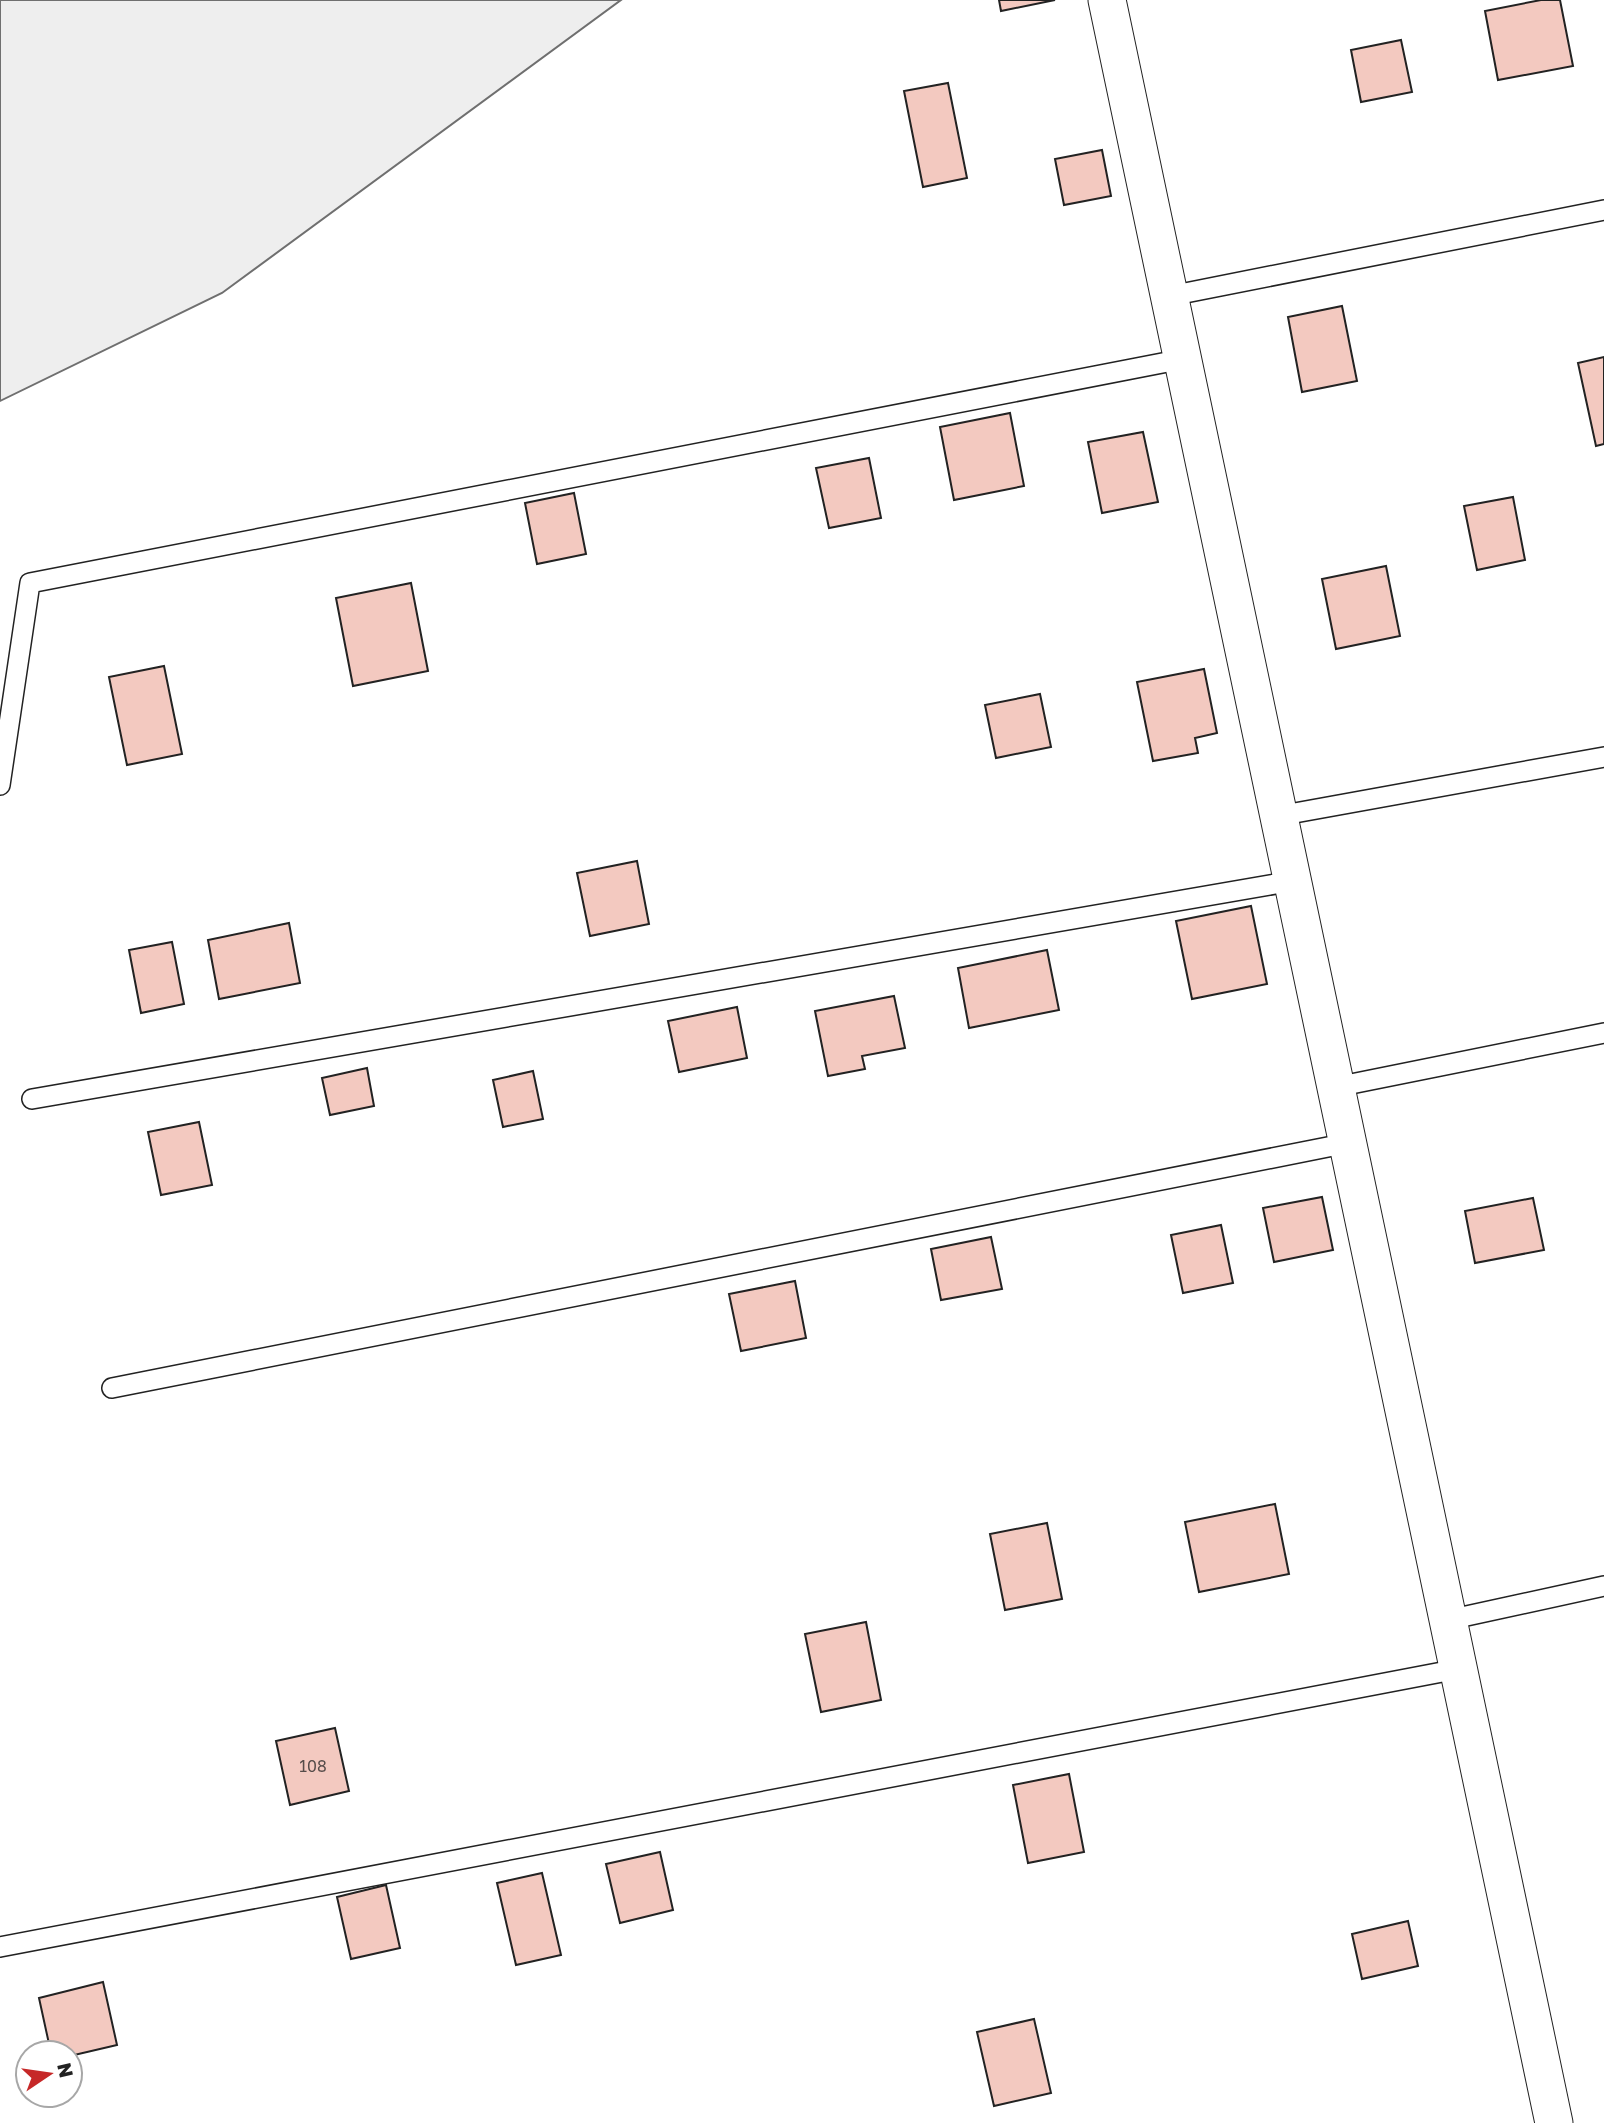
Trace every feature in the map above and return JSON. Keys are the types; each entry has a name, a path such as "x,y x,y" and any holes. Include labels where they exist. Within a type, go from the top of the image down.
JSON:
{"street":[{"path":"1107,0 1554,2123"}],"lane":[{"path":"1170,296 1604,210"},
{"path":"0,785 30,583 1183,359"},
{"path":"1278,816 1604,757"},
{"path":"32,1099 1293,881"},
{"path":"1336,1087 1604,1033"},
{"path":"111,1388 1348,1143"},
{"path":"1448,1620 1604,1586"},
{"path":"0,1947 1458,1669"}],"shaded area":[{"path":"0,0 621,0 222,293 0,401"}],"building":[{"path":"999,0 1055,0 1001,11"},
{"path":"1541,0 1560,0 1573,66 1498,80 1485,11"},
{"path":"1401,40 1412,92 1361,102 1351,50"},
{"path":"948,83 967,178 923,187 904,91"},
{"path":"1102,150 1111,196 1064,205 1055,159"},
{"path":"1342,306 1357,381 1302,392 1288,317"},
{"path":"1604,357 1604,444 1596,446 1578,363"},
{"path":"1010,413 1024,486 954,500 940,427"},
{"path":"1143,432 1158,502 1102,513 1088,442"},
{"path":"869,458 881,518 829,528 816,468"},
{"path":"574,493 586,554 537,564 525,503"},
{"path":"1513,497 1525,560 1477,570 1464,506"},
{"path":"1386,566 1400,636 1336,649 1322,579"},
{"path":"411,583 428,671 353,686 336,598"},
{"path":"164,666 182,754 127,765 109,677"},
{"path":"1204,669 1217,733 1195,738 1198,753 1153,761 1137,682"},
{"path":"1040,694 1051,747 996,758 985,705"},
{"path":"637,861 649,924 590,936 577,873"},
{"path":"1251,906 1267,984 1192,999 1176,921"},
{"path":"289,923 300,983 219,999 208,940"},
{"path":"172,942 184,1004 141,1013 129,950"},
{"path":"1047,950 1059,1010 969,1028 958,968"},
{"path":"894,996 905,1048 862,1056 865,1069 828,1076 815,1011"},
{"path":"737,1007 747,1058 679,1072 668,1021"},
{"path":"367,1068 374,1106 330,1115 322,1078"},
{"path":"533,1071 543,1119 503,1127 493,1080"},
{"path":"199,1122 212,1185 161,1195 148,1132"},
{"path":"1322,1197 1333,1250 1274,1262 1263,1208"},
{"path":"1533,1198 1544,1250 1475,1263 1465,1211"},
{"path":"1221,1225 1233,1283 1183,1293 1171,1235"},
{"path":"991,1237 1002,1289 941,1300 931,1249"},
{"path":"795,1281 806,1338 741,1351 729,1294"},
{"path":"1275,1504 1289,1574 1199,1592 1185,1522"},
{"path":"1047,1523 1062,1599 1005,1610 990,1534"},
{"path":"866,1622 881,1700 821,1712 805,1634"},
{"path":"335,1728 349,1791 290,1805 276,1741"},
{"path":"1069,1774 1084,1852 1028,1863 1013,1785"},
{"path":"660,1852 673,1910 620,1923 606,1864"},
{"path":"542,1873 561,1955 516,1965 497,1883"},
{"path":"386,1885 400,1948 351,1959 337,1897"},
{"path":"1408,1921 1418,1966 1362,1979 1352,1934"},
{"path":"103,1982 117,2045 84,2053 84,2039 48,2039 39,1998"},
{"path":"1034,2019 1051,2093 994,2106 977,2032"}]}
